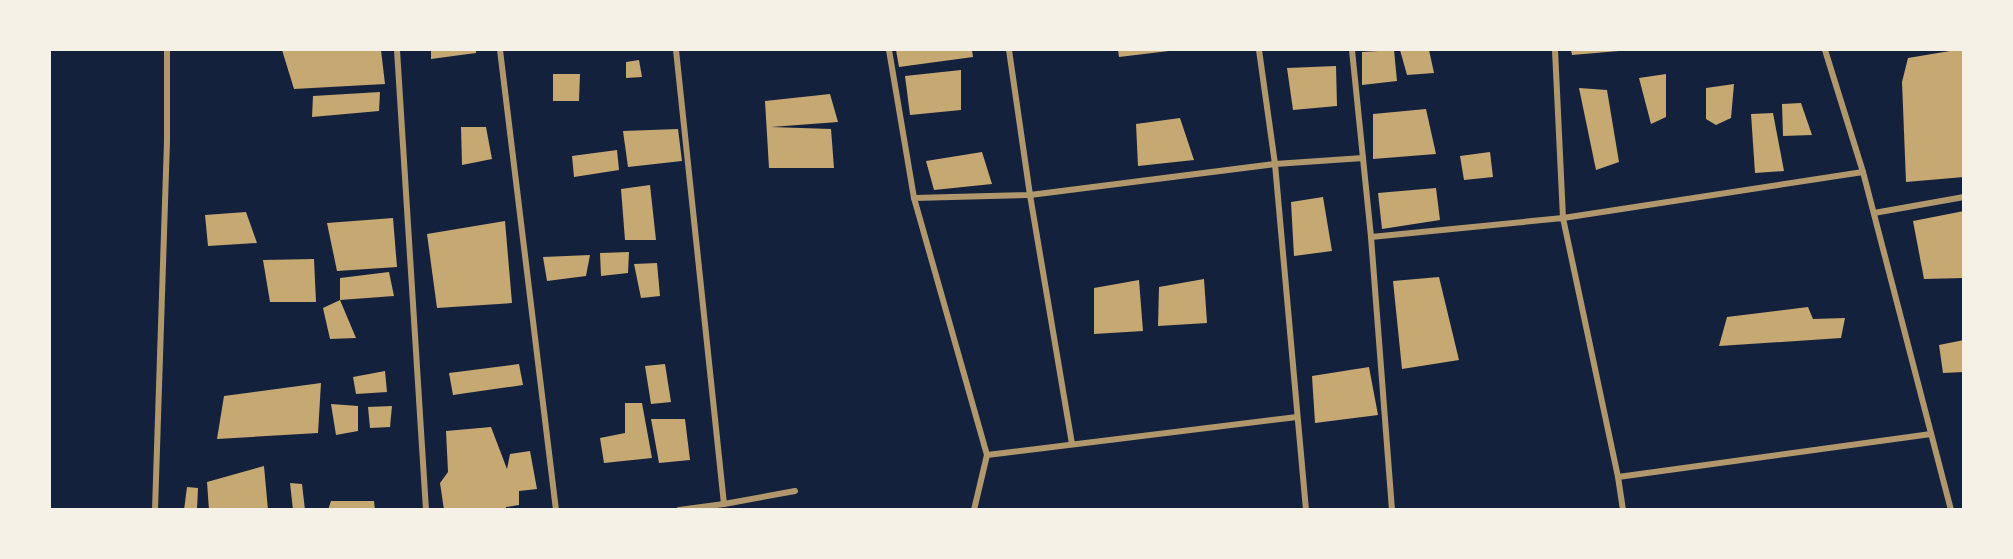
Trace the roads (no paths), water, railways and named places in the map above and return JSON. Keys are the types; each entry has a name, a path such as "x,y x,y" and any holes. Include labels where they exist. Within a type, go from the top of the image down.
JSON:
{"street":[{"path":"155,510 167,141 167,50"},
{"path":"397,50 426,510"},
{"path":"500,50 556,510"},
{"path":"676,50 724,504"},
{"path":"889,50 914,198 987,455 974,510"},
{"path":"1009,50 1030,195 1072,444"},
{"path":"1259,50 1275,165 1306,510"},
{"path":"1352,50 1371,237 1392,510"},
{"path":"1555,50 1563,218 1623,510"},
{"path":"1825,50 1863,172 1951,510"},
{"path":"914,198 1030,195 1275,165 1363,158"},
{"path":"1371,237 1563,218 1863,172"},
{"path":"1874,213 1964,197"},
{"path":"987,455 1297,417"},
{"path":"1618,477 1930,434"},
{"path":"679,510 795,491"}]}
